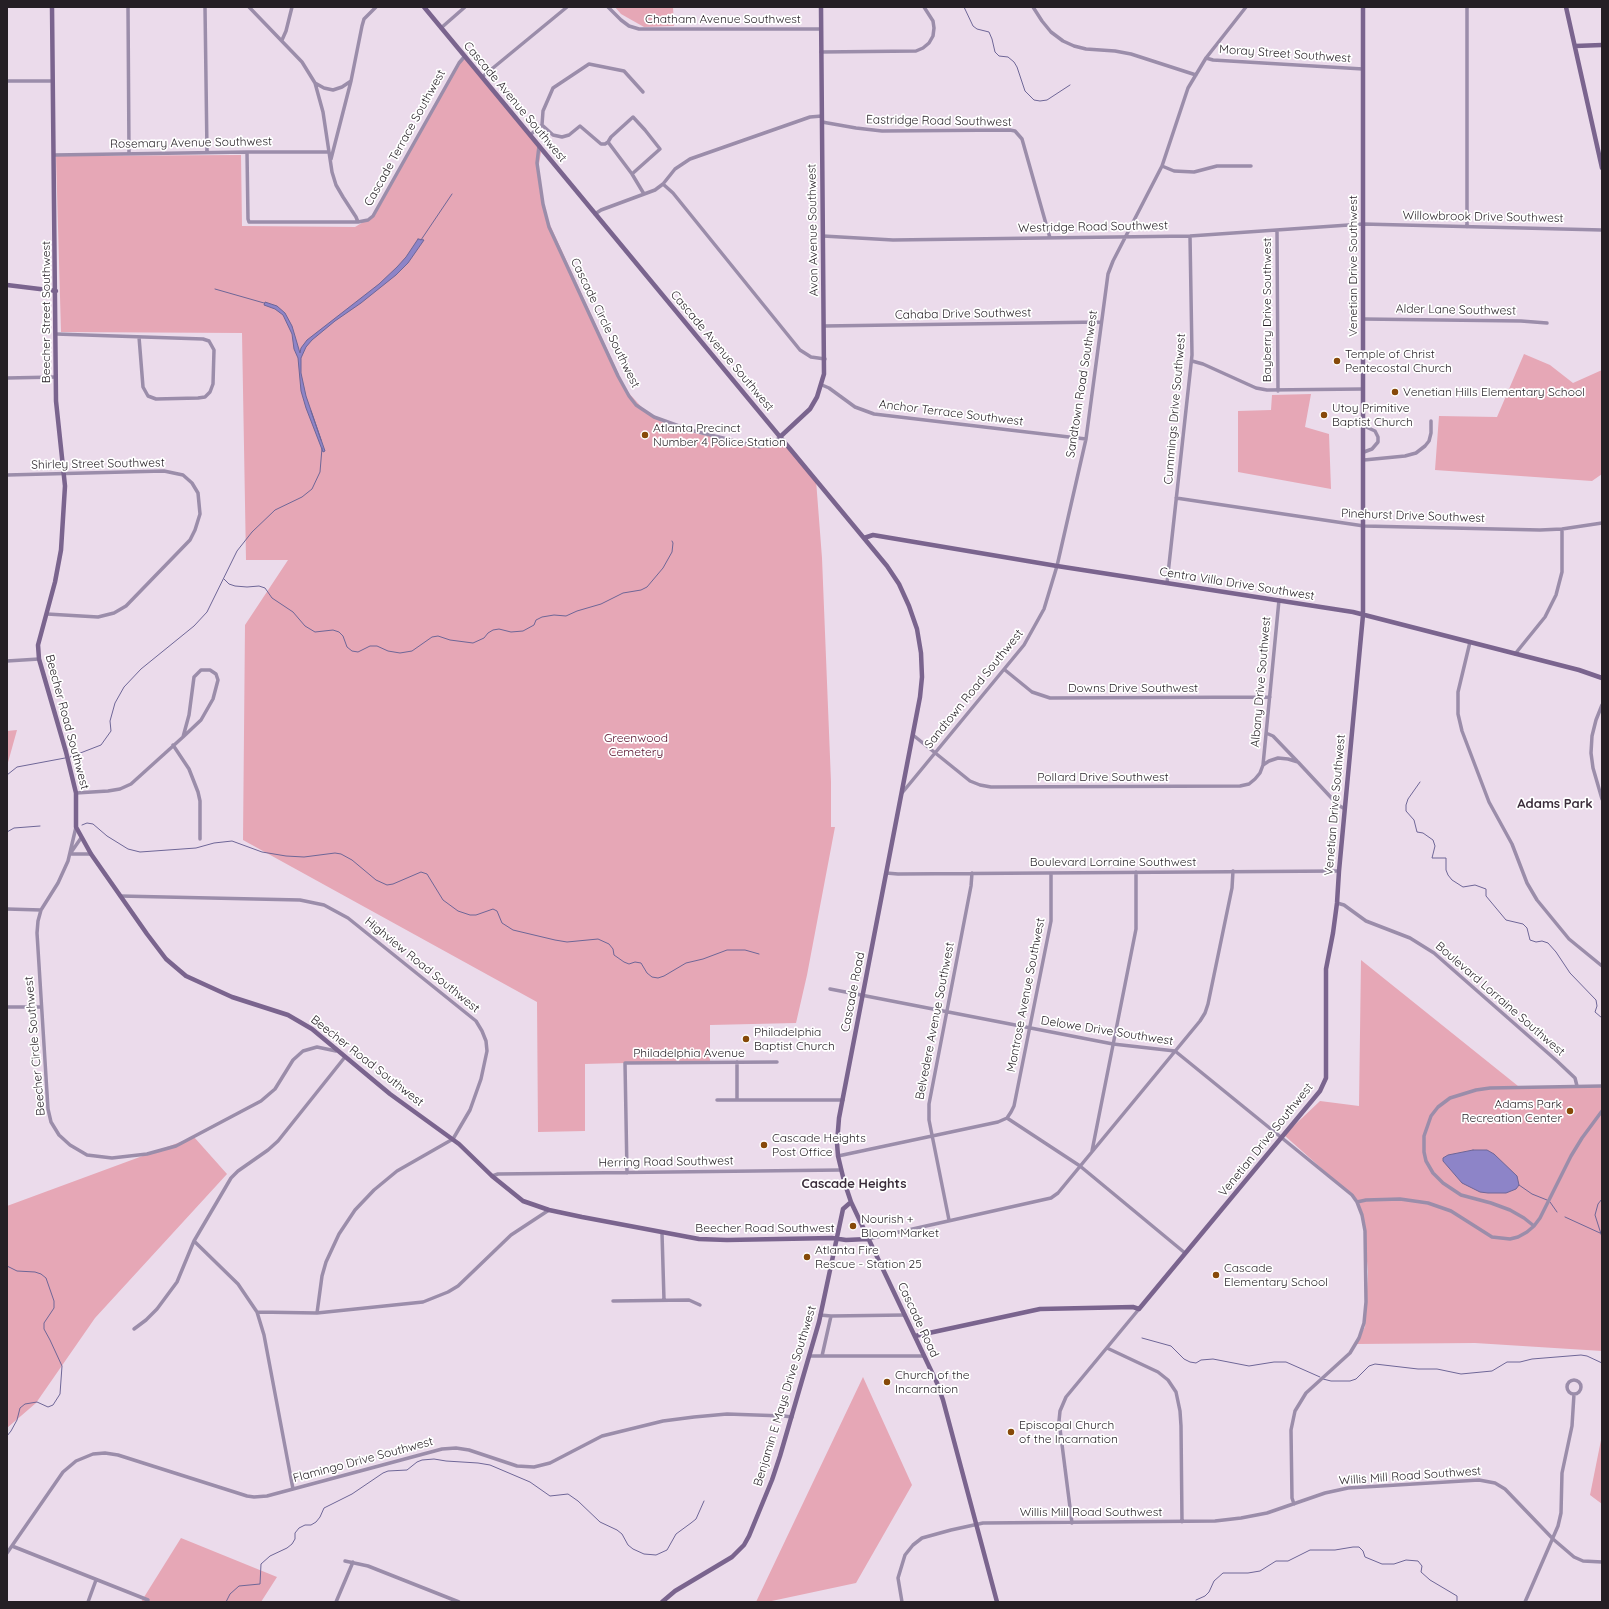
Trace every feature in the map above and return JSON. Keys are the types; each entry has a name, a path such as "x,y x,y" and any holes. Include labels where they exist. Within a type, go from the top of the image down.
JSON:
{"street":[{"name":"Beecher Street Southwest","path":"46,614 55,582 61,550 65,474 57,416 52,7"},
{"path":"128,7 129,154"},
{"path":"205,7 207,152"},
{"path":"247,152 249,222 358,222 336,185 330,160 323,112 315,83 302,62 249,7"},
{"path":"282,40 286,32 292,7"},
{"path":"330,160 351,81 364,19 376,7"},
{"name":"Cascade Avenue Southwest","path":"424,7 864,538 887,566 899,584 917,629 921,653 922,677 912,742"},
{"path":"441,28 465,7"},
{"path":"482,77 567,7"},
{"name":"Chatham Avenue Southwest","path":"608,7 629,26 639,29 821,29"},
{"name":"Avon Avenue Southwest","path":"780,437 810,408 817,397 822,385 825,359 820,7"},
{"path":"821,52 916,51 923,48 929,43 933,36 934,28 933,21 924,7"},
{"path":"1033,7 1051,32 1063,41 1074,46 1086,49 1115,51 1131,54 1196,75"},
{"name":"Sandtown Road Southwest","path":"902,794 1024,646 1038,622 1049,596 1057,566 1086,439 1108,274 1113,261 1162,166 1184,99 1196,75 1206,58 1246,7"},
{"name":"Venetian Drive Southwest","path":"1139,1309 1320,1091 1326,1078 1326,969 1337,903 1363,615 1363,7"},
{"path":"1467,7 1467,226"},
{"path":"1566,7 1602,168"},
{"path":"1575,46 1602,45"},
{"name":"Cascade Terrace Southwest","path":"358,222 368,220 373,216 459,63 465,56"},
{"name":"Moray Street Southwest","path":"1206,58 1213,60 1363,69"},
{"path":"530,135 542,125 543,110 553,88 589,64 624,71 644,92"},
{"path":"7,81 53,81"},
{"path":"315,83 324,88 333,90 342,87 351,81"},
{"path":"595,214 601,210 655,190 663,184 675,168 690,159 810,117 822,116"},
{"path":"542,125 553,135 562,137 569,135 580,126 601,144 605,144 633,117 646,130 660,150 632,174"},
{"name":"Eastridge Road Southwest","path":"822,122 882,131 1016,131 1022,139 1050,238"},
{"path":"608,142 632,174 644,194"},
{"name":"Cascade Circle Southwest","path":"539,146 537,163 543,204 549,227 618,376 629,396 636,405 650,414 671,424 760,447 775,441 780,437"},
{"name":"Rosemary Avenue Southwest","path":"54,155 207,152 329,152"},
{"path":"1162,166 1174,171 1194,172 1217,166 1251,166"},
{"path":"663,184 673,194 800,350 811,357 825,359"},
{"name":"Willowbrook Drive Southwest","path":"1363,224 1602,230"},
{"name":"Westridge Road Southwest","path":"823,236 893,240 1190,236 1363,224"},
{"name":"Bayberry Drive Southwest","path":"1277,230 1278,390"},
{"name":"Cummings Drive Southwest","path":"1168,583 1193,347 1190,236"},
{"path":"7,285 56,291"},
{"name":"Alder Lane Southwest","path":"1363,319 1521,321 1548,323"},
{"name":"Cahaba Drive Southwest","path":"824,326 1102,322"},
{"path":"56,334 203,339 209,341 214,350 213,384 210,392 205,397 198,398 156,399 148,396 143,387 139,337"},
{"path":"1192,361 1203,364 1256,388 1278,390 1364,389"},
{"path":"7,378 56,377"},
{"name":"Anchor Terrace Southwest","path":"822,385 829,388 855,407 874,414 1086,439"},
{"path":"1364,460 1405,456 1416,453 1429,441 1431,421"},
{"path":"1364,426 1375,431 1378,437 1377,445 1364,452"},
{"name":"Shirley Street Southwest","path":"7,475 164,471 178,473 188,479 196,488 200,500 200,514 195,530 185,546 126,606 114,613 98,617 46,614"},
{"name":"Pinehurst Drive Southwest","path":"1176,498 1364,526 1562,529 1602,523"},
{"path":"1515,654 1545,617 1556,595 1562,572 1562,529"},
{"name":"Centra Villa Drive Southwest","path":"864,538 873,535 1057,566 1279,600 1363,615 1579,670 1602,678"},
{"name":"Albany Drive Southwest","path":"1263,765 1279,600"},
{"name":"Beecher Road Southwest","path":"46,614 38,645 39,660 69,762 76,793 76,827 91,854 166,959 186,976 232,997 288,1015 312,1029 390,1094 453,1139 492,1176 523,1201 549,1210 699,1239 868,1239"},
{"path":"1470,642 1458,692 1458,714 1462,730 1489,802 1512,844 1527,883 1537,900 1569,938 1602,966"},
{"path":"7,661 39,660"},
{"path":"76,793 108,792 131,784 183,737 201,720 214,699 218,680 216,674 210,670 201,670 194,677 190,715 183,737"},
{"name":"Downs Drive Southwest","path":"1005,670 1032,692 1050,698 1270,697"},
{"path":"1602,705 1592,736 1594,775 1602,799"},
{"path":"1266,733 1273,736 1338,805 1345,809"},
{"name":"Pollard Drive Southwest","path":"913,735 970,781 991,787 1240,786 1249,784 1255,780 1263,765"},
{"name":"Cascade Road","path":"912,742 843,1100 838,1130 838,1156 841,1170 852,1202 868,1239 915,1336 943,1400 997,1602"},
{"path":"173,745 189,769 198,792 200,801 200,839"},
{"path":"1263,765 1269,760 1278,758 1298,762"},
{"name":"Beecher Circle Southwest","path":"76,827 70,854 58,883 41,910 37,933 48,1114 59,1135 70,1146 82,1153 94,1156 128,1157 152,1153 176,1146 261,1101 275,1089 293,1060 303,1051 317,1047 338,1051"},
{"name":"Beecher Circle Southwest","path":"70,854 81,838"},
{"path":"70,854 91,854"},
{"path":"868,1239 1050,1198 1058,1193 1200,1021 1208,1004 1232,888 1233,871"},
{"name":"Boulevard Lorraine Southwest","path":"886,873 1339,871"},
{"path":"1092,1152 1136,929 1136,872"},
{"name":"Belvedere Avenue Southwest","path":"949,1220 929,1120 929,1104 971,886 972,873"},
{"name":"Montrose Avenue Southwest","path":"1007,1118 1012,1112 1014,1106 1051,921 1051,873"},
{"name":"Highview Road Southwest","path":"120,896 300,900 324,905 348,918 476,1021 482,1031 486,1041 486,1051 481,1079 470,1110 453,1139 397,1171 374,1190 355,1210 339,1234 326,1262 321,1282 317,1313"},
{"name":"Boulevard Lorraine Southwest","path":"1337,903 1344,905 1366,921 1410,938 1434,953 1557,1061 1575,1078 1577,1086"},
{"path":"7,909 41,910"},
{"name":"Delowe Drive Southwest","path":"830,989 1113,1044 1175,1051 1346,1190 1357,1202"},
{"path":"7,1007 41,1007"},
{"path":"134,1329 157,1309 177,1282 194,1241 231,1178 278,1141 345,1057"},
{"path":"737,1062 737,1100"},
{"name":"Philadelphia Avenue","path":"627,1173 625,1063 777,1062"},
{"path":"1534,1226 1510,1210 1461,1194 1443,1183 1433,1173 1426,1161 1423,1144 1426,1128 1431,1116 1438,1107 1450,1098 1463,1093 1490,1088 1602,1086"},
{"path":"717,1100 843,1100"},
{"path":"1294,1504 1292,1498 1291,1430 1295,1411 1306,1393 1350,1352 1359,1338 1364,1323 1366,1302 1365,1234 1362,1215 1357,1202 1366,1200 1400,1199 1428,1203 1450,1211 1485,1234 1500,1239 1518,1237 1534,1226 1540,1218 1571,1156 1582,1138 1602,1112"},
{"path":"838,1156 998,1122 1007,1118 1080,1166 1185,1253"},
{"name":"Herring Road Southwest","path":"492,1176 498,1174 841,1170"},
{"name":"Benjamin E Mays Drive Southwest","path":"662,1602 675,1591 732,1557 744,1545 772,1480 792,1418 820,1315 843,1209 852,1202"},
{"path":"257,1312 317,1313 416,1304 437,1297 448,1292 466,1280 499,1245 549,1210"},
{"path":"662,1233 664,1300"},
{"path":"194,1241 238,1284 257,1312 264,1335 293,1489"},
{"path":"614,1301 689,1300 700,1305"},
{"path":"915,1336 1040,1309 1133,1307 1139,1309 1066,1398 1060,1411 1059,1421 1072,1523"},
{"path":"820,1315 905,1315"},
{"path":"822,1356 831,1316"},
{"path":"1106,1348 1158,1372 1168,1380 1176,1392 1181,1426 1182,1522"},
{"path":"809,1356 924,1356"},
{"path":"1574,1380 1579,1382 1581,1388 1580,1392 1574,1394 1569,1392 1567,1386 1570,1381 1574,1380"},
{"path":"1525,1602 1553,1539 1561,1513 1562,1473 1572,1426 1574,1394"},
{"name":"Flamingo Drive Southwest","path":"7,1553 63,1472 76,1461 93,1454 105,1453 118,1455 247,1496 267,1496 442,1449 456,1448 469,1450 517,1466 534,1467 550,1463 602,1436 663,1421 694,1416 727,1414 784,1416 792,1418"},
{"name":"Willis Mill Road Southwest","path":"902,1602 898,1578 905,1556 913,1545 922,1538 930,1535 976,1524 1215,1521 1267,1513 1325,1493 1348,1488 1486,1480 1505,1489 1553,1539 1574,1557 1583,1561 1602,1562"},
{"path":"12,1546 148,1600"},
{"path":"345,1561 368,1566 459,1602"},
{"path":"336,1602 353,1562"},
{"path":"88,1602 96,1580"}],"green space":[{"path":"615,7 673,7 674,26 644,27 621,14"},
{"name":"Greenwood Cemetery","path":"464,54 509,109 542,146 539,164 539,187 545,214 626,390 647,413 674,429 709,435 759,447 780,437 816,480 822,558 831,782 831,827 835,827 807,975 796,1023 710,1025 710,1061 585,1064 585,1131 538,1132 537,1002 243,840 245,625 288,560 246,560 242,333 61,332 56,156 241,155 242,226 355,227 375,215"},
{"path":"1524,354 1550,365 1573,383 1602,370 1602,474 1592,481 1435,470 1439,416 1497,417"},
{"path":"1311,394 1305,427 1329,434 1331,489 1238,472 1238,411 1271,410 1272,395"},
{"path":"17,730 7,766 7,731"},
{"path":"1361,960 1518,1086 1602,1086 1602,1351 1475,1343 1355,1344 1365,1327 1368,1272 1363,1218 1357,1200 1284,1135 1320,1101 1359,1106"},
{"path":"194,1137 227,1174 95,1318 36,1403 7,1428 7,1206"},
{"path":"863,1377 912,1485 856,1583 767,1602 756,1602"},
{"path":"1602,1435 1602,1504 1590,1495"},
{"path":"181,1538 277,1577 261,1602 141,1602"}],"shaded area":[{"path":"418,239 424,240 408,263 396,275 312,340 306,347 301,358 301,373 306,396 325,451 323,452 301,391 298,358 294,349 292,334 283,315 275,309 264,305 265,302 277,306 285,313 292,326 300,353 301,348 307,340 379,284 397,267"},
{"path":"1473,1150 1487,1150 1494,1154 1517,1176 1519,1185 1516,1189 1506,1193 1480,1192 1462,1183 1443,1161 1443,1158 1448,1155"}],"waterway":[{"path":"964,7 973,26 977,29 989,32 995,52 999,56 1008,57 1014,62 1025,91 1034,100 1047,100 1070,85"},
{"path":"421,240 452,194"},
{"path":"215,289 264,303"},
{"path":"311,411 321,440"},
{"path":"70,757 101,745 111,731 110,721 115,703 124,687 141,669 194,626 207,612 237,551 252,532 275,510 302,497 312,489 320,472 322,448"},
{"path":"224,579 229,584 235,586 259,586 265,588 272,598 293,612 305,626 315,632 333,630 339,632 343,636 347,647 352,651 358,652 370,646 377,646 388,651 400,653 412,651 432,637 438,636 450,640 473,643 484,638 493,630 499,629 511,632 523,631 534,625 536,620 542,617 554,615 566,616 601,604 623,593 641,590 647,587 663,568 672,552 672,541"},
{"path":"7,775 17,767 65,758"},
{"path":"1420,782 1408,799 1406,811 1414,820 1417,832 1423,833 1433,840 1435,846 1432,858 1446,858 1446,870 1452,880 1463,887 1475,885 1486,889 1486,896 1506,920 1523,924 1527,928 1530,940 1548,943 1570,973 1596,1000 1597,1006 1595,1012 1602,1018"},
{"path":"82,825 87,823 93,824 107,836 128,849 140,852 196,848 214,843 232,841 262,852 286,856 304,857 335,853 341,854 352,860 376,880 387,885 393,884 421,872 427,874 443,900 458,911 470,915 476,915 493,909 497,911 502,923 513,930 555,940 567,942 598,939 609,944 613,949 614,955 624,962 629,964 635,962 641,963 647,973 652,977 658,978 664,976 686,963 703,959 727,950 745,950 759,954"},
{"path":"7,832 14,828 40,826"},
{"path":"1519,1185 1532,1194 1547,1200"},
{"path":"1602,1199 1598,1204 1595,1215 1602,1237"},
{"path":"1550,1202 1557,1212"},
{"path":"1565,1217 1600,1233"},
{"path":"7,1266 17,1271 35,1272 46,1278 54,1301 54,1308 44,1323 44,1329 62,1366 60,1394 53,1405 48,1407 37,1402 25,1404 20,1408 17,1420 7,1436"},
{"path":"1142,1338 1171,1346 1184,1359 1190,1362 1196,1363 1201,1360 1213,1359 1249,1366 1274,1362 1286,1362 1320,1377"},
{"path":"1323,1379 1331,1381 1350,1381 1356,1379 1369,1366 1375,1364 1418,1369 1437,1369 1461,1374 1492,1371 1507,1362 1520,1362 1532,1359 1581,1355 1587,1356 1602,1363"},
{"path":"226,1602 230,1594 239,1586 260,1584 261,1564 270,1556 292,1544 295,1539 295,1533 299,1528 316,1522 324,1508 352,1494 383,1473 388,1471 407,1470 422,1460 434,1459 490,1465 530,1482 550,1496 568,1494 578,1501 600,1522 622,1534 628,1545 633,1549 644,1554 656,1555 667,1550 676,1534 696,1519 704,1501"},
{"path":"1196,1600 1205,1596 1209,1592 1214,1581 1223,1573 1248,1573 1260,1571 1276,1561 1288,1561 1310,1550 1335,1550 1359,1547 1363,1551 1365,1557 1382,1564 1394,1564 1406,1560 1418,1561 1422,1566 1421,1572 1430,1580 1457,1596 1457,1602"}],"place":[{"name":"Temple of Christ Pentecostal Church","path":"1337,361"},
{"name":"Venetian Hills Elementary School","path":"1395,392"},
{"name":"Utoy Primitive Baptist Church","path":"1324,415"},
{"name":"Atlanta Precinct Number 4 Police Station","path":"645,435"},
{"name":"Philadelphia Baptist Church","path":"746,1039"},
{"name":"Adams Park Recreation Center","path":"1570,1111"},
{"name":"Cascade Heights Post Office","path":"764,1145"},
{"name":"Nourish + Bloom Market","path":"853,1226"},
{"name":"Atlanta Fire Rescue - Station 25","path":"807,1257"},
{"name":"Cascade Elementary School","path":"1216,1275"},
{"name":"Church of the Incarnation","path":"887,1382"},
{"name":"Episcopal Church of the Incarnation","path":"1011,1432"}],"district":[{"name":"Adams Park","path":"1555,804"},
{"name":"Cascade Heights","path":"854,1184"}]}
